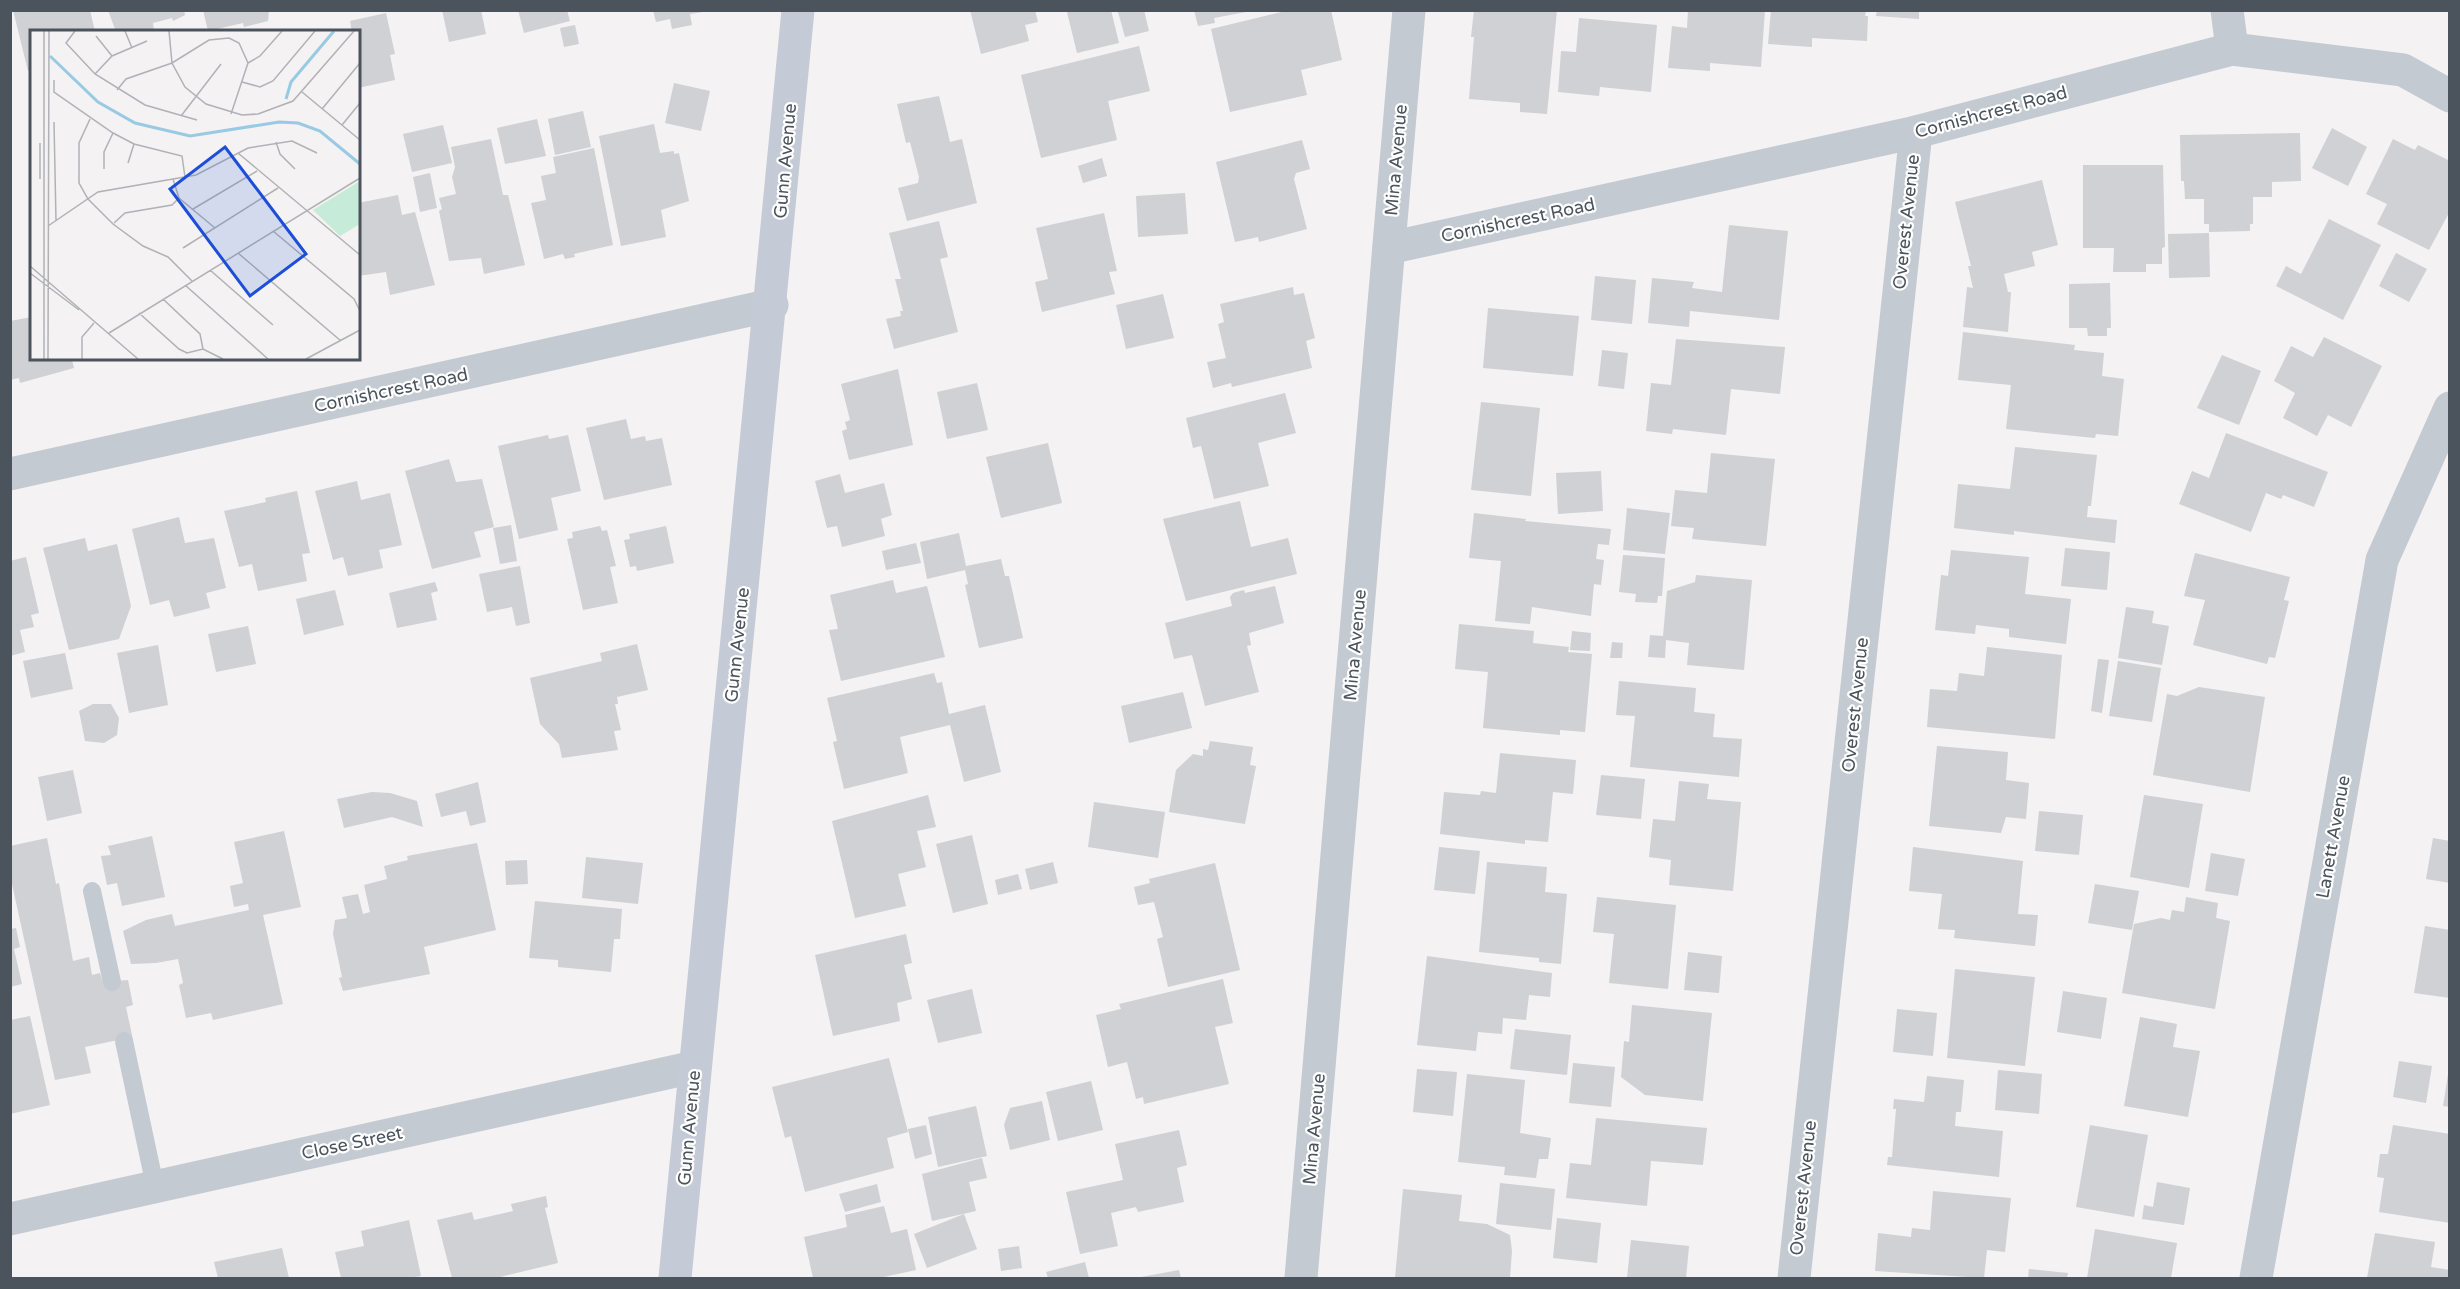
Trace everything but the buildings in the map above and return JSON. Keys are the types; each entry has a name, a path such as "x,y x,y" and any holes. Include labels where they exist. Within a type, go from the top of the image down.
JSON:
{"street":[{"name":"Gunn Avenue","path":"675,1278 694,1067 772,305 798,10"},
{"name":"Mina Avenue","path":"1301,1278 1409,10"},
{"path":"2227,10 2232,49"},
{"name":"Cornishcrest Road","path":"1389,248 1916,132 2232,49 2403,70 2450,96"},
{"name":"Overest Avenue","path":"1794,1278 1916,132"},
{"name":"Cornishcrest Road","path":"10,474 772,305"},
{"name":"Lanett Avenue","path":"2256,1278 2382,560 2450,408"},
{"name":"Close Street","path":"10,1219 694,1067"}],"lane":[{"path":"92,891 112,982"},
{"path":"124,1041 155,1186"}]}
